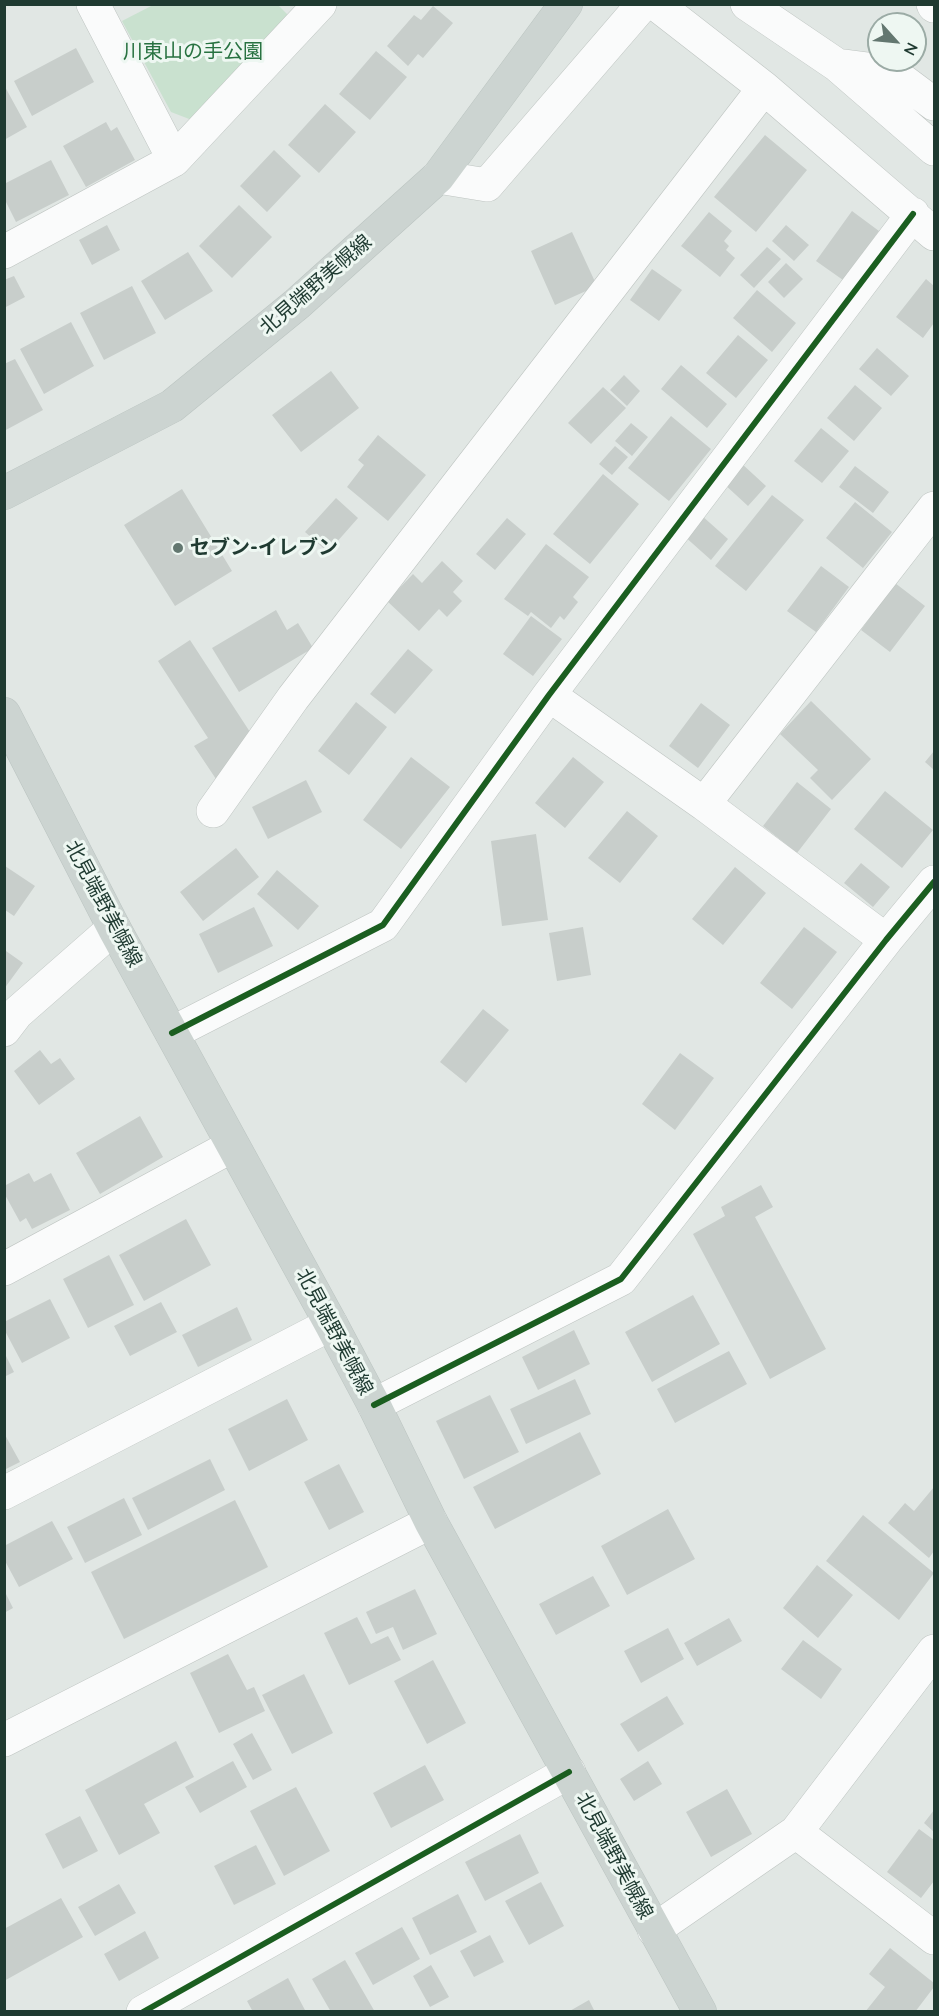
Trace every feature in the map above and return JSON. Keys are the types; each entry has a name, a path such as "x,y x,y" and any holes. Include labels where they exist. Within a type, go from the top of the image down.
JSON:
{"main road":[{"name":"北見端野美幌線","path":"4,493 172,406 297,304 438,177 566,4"},
{"name":"北見端野美幌線","path":"4,714 114,928 374,1405 431,1522 700,2012"}],"street":[{"path":"93,4 174,160"},
{"path":"4,252 174,160 320,4"},
{"path":"438,177 487,185 643,4"},
{"path":"172,1034 382,925 549,695 924,224 764,88 656,4"},
{"path":"747,4 837,65 934,149"},
{"path":"837,65 891,72 934,104"},
{"path":"213,811 293,698 764,88"},
{"path":"704,804 934,508"},
{"path":"549,695 704,804 886,940"},
{"path":"374,1405 621,1280 886,940 933,886"},
{"path":"4,1030 17,1013 114,928"},
{"path":"4,1269 232,1146"},
{"path":"4,1493 331,1324"},
{"path":"4,1740 431,1522"},
{"path":"654,1930 796,1832 934,1651"},
{"path":"143,2012 569,1772"},
{"path":"796,1832 934,1938"}],"green space":[{"name":"川東山の手公園","path":"155,4 278,5 290,17 197,122 171,112 122,21"}],"building":[{"path":"433,6 453,23 423,58 418,54 408,66 387,46 414,15 421,20"},
{"path":"76,48 94,82 32,116 14,81"},
{"path":"376,51 407,77 370,120 339,94"},
{"path":"4,85 27,127 4,140"},
{"path":"325,104 356,132 319,173 288,145"},
{"path":"106,122 111,131 117,127 135,160 86,187 63,146"},
{"path":"765,135 807,170 756,232 714,197"},
{"path":"274,150 301,176 267,212 240,186"},
{"path":"51,160 69,195 16,222 4,198 4,184"},
{"path":"239,205 272,237 232,278 199,246"},
{"path":"852,211 879,231 843,280 816,261"},
{"path":"709,212 732,231 724,241 729,246 726,250 735,258 720,277 681,246"},
{"path":"107,225 120,250 92,265 79,240"},
{"path":"786,225 809,245 794,261 772,241"},
{"path":"572,232 597,286 555,305 531,251"},
{"path":"767,247 781,259 754,288 740,275"},
{"path":"188,252 213,291 165,320 141,281"},
{"path":"786,263 803,279 784,298 768,282"},
{"path":"652,269 682,290 659,321 630,300"},
{"path":"14,276 25,297 4,308 4,280"},
{"path":"926,279 934,286 934,323 923,338 896,317"},
{"path":"132,286 156,333 104,360 80,313"},
{"path":"757,290 796,323 772,352 733,318"},
{"path":"71,322 94,366 44,394 20,349"},
{"path":"738,335 768,360 736,398 706,373"},
{"path":"877,348 909,376 891,396 859,369"},
{"path":"15,359 43,410 4,431 4,364"},
{"path":"681,365 727,404 707,428 661,389"},
{"path":"331,371 359,408 301,452 272,415"},
{"path":"624,375 640,391 627,406 610,390"},
{"path":"855,385 882,408 854,441 827,418"},
{"path":"603,387 626,408 591,444 568,423"},
{"path":"671,416 711,449 669,501 628,468"},
{"path":"631,423 648,437 632,456 615,441"},
{"path":"821,428 849,451 822,483 794,461"},
{"path":"378,435 426,475 388,521 347,487 364,465 358,460"},
{"path":"615,446 628,457 612,475 599,464"},
{"path":"741,463 766,486 748,506 723,483"},
{"path":"855,466 889,492 873,513 839,487"},
{"path":"603,474 639,504 590,564 553,534"},
{"name":"セブン-イレブン","path":"182,489 232,571 175,606 124,525"},
{"path":"772,495 804,520 746,591 715,566"},
{"path":"336,498 358,518 328,552 305,532"},
{"path":"855,502 892,532 863,568 826,538"},
{"path":"701,515 728,539 711,560 683,535"},
{"path":"507,518 526,534 495,570 476,554"},
{"path":"546,544 589,577 573,597 578,602 564,620 560,616 551,628 531,612 528,616 504,599"},
{"path":"442,561 463,581 453,592 462,601 447,617 439,609 419,631 387,601 413,574 422,583"},
{"path":"821,566 849,587 816,632 787,611"},
{"path":"895,583 925,606 890,652 861,630"},
{"path":"276,610 287,630 298,623 313,648 239,692 212,648"},
{"path":"531,616 562,639 533,676 503,654"},
{"path":"190,640 250,732 216,779 194,746 208,738 158,661"},
{"path":"408,649 433,670 395,714 370,694"},
{"path":"811,701 871,759 832,800 810,778 818,770 780,734"},
{"path":"356,702 387,727 349,775 318,751"},
{"path":"701,703 730,725 698,768 669,746"},
{"path":"934,751 934,770 925,762"},
{"path":"411,757 450,787 401,849 363,820"},
{"path":"573,757 604,782 565,828 535,803"},
{"path":"306,780 322,812 268,839 252,807"},
{"path":"797,782 831,809 797,853 763,826"},
{"path":"885,791 933,830 902,868 854,829"},
{"path":"627,811 658,836 620,883 588,858"},
{"path":"536,834 548,920 502,926 491,841"},
{"path":"236,848 259,877 203,921 180,892"},
{"path":"861,863 890,887 873,907 844,883"},
{"path":"5,866 35,886 14,916 5,910"},
{"path":"735,867 766,893 723,945 692,919"},
{"path":"277,870 319,906 298,930 257,894"},
{"path":"254,907 273,946 218,973 199,934"},
{"path":"583,927 591,975 557,981 549,933"},
{"path":"804,927 837,952 792,1009 760,983"},
{"path":"6,951 23,963 4,989 4,953"},
{"path":"483,1009 509,1030 466,1083 440,1062"},
{"path":"40,1050 51,1064 60,1058 75,1079 39,1105 14,1071"},
{"path":"680,1053 714,1078 675,1130 642,1104"},
{"path":"140,1116 163,1157 100,1194 76,1153"},
{"path":"29,1173 34,1182 51,1173 70,1210 32,1229 26,1218 20,1222 4,1193 4,1186"},
{"path":"761,1185 773,1207 755,1217 826,1349 770,1379 693,1234 725,1216 721,1207"},
{"path":"186,1219 211,1265 144,1301 119,1255"},
{"path":"109,1255 134,1305 88,1328 63,1279"},
{"path":"693,1295 720,1344 652,1382 625,1332"},
{"path":"50,1299 70,1338 22,1363 4,1329 4,1322"},
{"path":"161,1302 177,1332 130,1356 114,1326"},
{"path":"237,1307 252,1340 198,1367 182,1335"},
{"path":"574,1330 590,1364 538,1390 522,1357"},
{"path":"729,1351 747,1384 675,1423 657,1389"},
{"path":"4,1352 14,1372 4,1377"},
{"path":"575,1379 591,1414 526,1444 510,1409"},
{"path":"490,1395 519,1452 464,1479 436,1421"},
{"path":"287,1399 308,1440 249,1471 228,1429"},
{"path":"580,1432 601,1474 495,1529 473,1487"},
{"path":"4,1433 20,1462 4,1470"},
{"path":"210,1459 225,1490 148,1530 132,1498"},
{"path":"339,1464 364,1512 329,1530 304,1482"},
{"path":"934,1487 934,1551 929,1558 888,1523 905,1503 914,1511"},
{"path":"124,1498 142,1535 85,1563 67,1527"},
{"path":"235,1500 268,1567 124,1639 91,1572"},
{"path":"668,1509 695,1559 627,1595 601,1546"},
{"path":"863,1515 934,1573 899,1620 826,1561"},
{"path":"52,1521 73,1559 19,1587 4,1559 4,1546"},
{"path":"817,1565 853,1595 818,1638 783,1608"},
{"path":"593,1576 610,1606 556,1635 539,1604"},
{"path":"415,1589 437,1634 403,1650 393,1627 376,1634 366,1612"},
{"path":"4,1590 13,1608 4,1613"},
{"path":"357,1617 371,1644 388,1636 401,1660 349,1685 324,1633"},
{"path":"729,1618 742,1641 697,1666 684,1643"},
{"path":"668,1628 684,1659 641,1683 624,1651"},
{"path":"803,1640 842,1669 821,1699 781,1669"},
{"path":"228,1654 247,1690 254,1687 265,1711 219,1733 190,1673"},
{"path":"433,1660 466,1723 427,1744 394,1681"},
{"path":"304,1674 333,1733 292,1754 262,1695"},
{"path":"667,1696 684,1724 638,1752 620,1724"},
{"path":"252,1733 272,1770 253,1780 233,1744"},
{"path":"176,1741 194,1777 144,1804 160,1833 119,1855 85,1790"},
{"path":"233,1761 247,1787 200,1813 185,1787"},
{"path":"648,1761 662,1784 634,1801 620,1779"},
{"path":"425,1765 444,1800 391,1828 373,1793"},
{"path":"296,1787 330,1851 284,1876 250,1811"},
{"path":"727,1789 752,1834 711,1857 686,1812"},
{"path":"934,1810 934,1832 924,1823"},
{"path":"80,1816 98,1851 63,1869 45,1834"},
{"path":"919,1829 934,1840 934,1881 921,1898 887,1872"},
{"path":"520,1834 539,1873 485,1901 465,1862"},
{"path":"256,1845 276,1884 234,1905 214,1866"},
{"path":"541,1882 564,1926 529,1945 505,1901"},
{"path":"119,1884 136,1913 95,1936 78,1907"},
{"path":"458,1894 477,1932 430,1955 412,1918"},
{"path":"61,1898 83,1937 4,1981 4,1929"},
{"path":"402,1927 420,1959 373,1985 355,1953"},
{"path":"145,1931 159,1958 119,1981 104,1954"},
{"path":"490,1935 504,1962 474,1977 460,1951"},
{"path":"890,1948 934,1983 934,1987 915,2012 865,2012 885,1987 869,1974"},
{"path":"345,1960 375,2012 331,2012 312,1979"},
{"path":"431,1965 449,1997 430,2007 413,1976"},
{"path":"288,1978 306,2012 253,2012 247,2001"},
{"path":"589,2000 595,2012 568,2012"}],"cycle path":[{"path":"172,1033 383,925 549,695 913,214"},
{"path":"374,1405 621,1279 934,882"},
{"path":"143,2012 569,1772"}],"place":[{"name":"セブン-イレブン","path":"178,548"}]}
